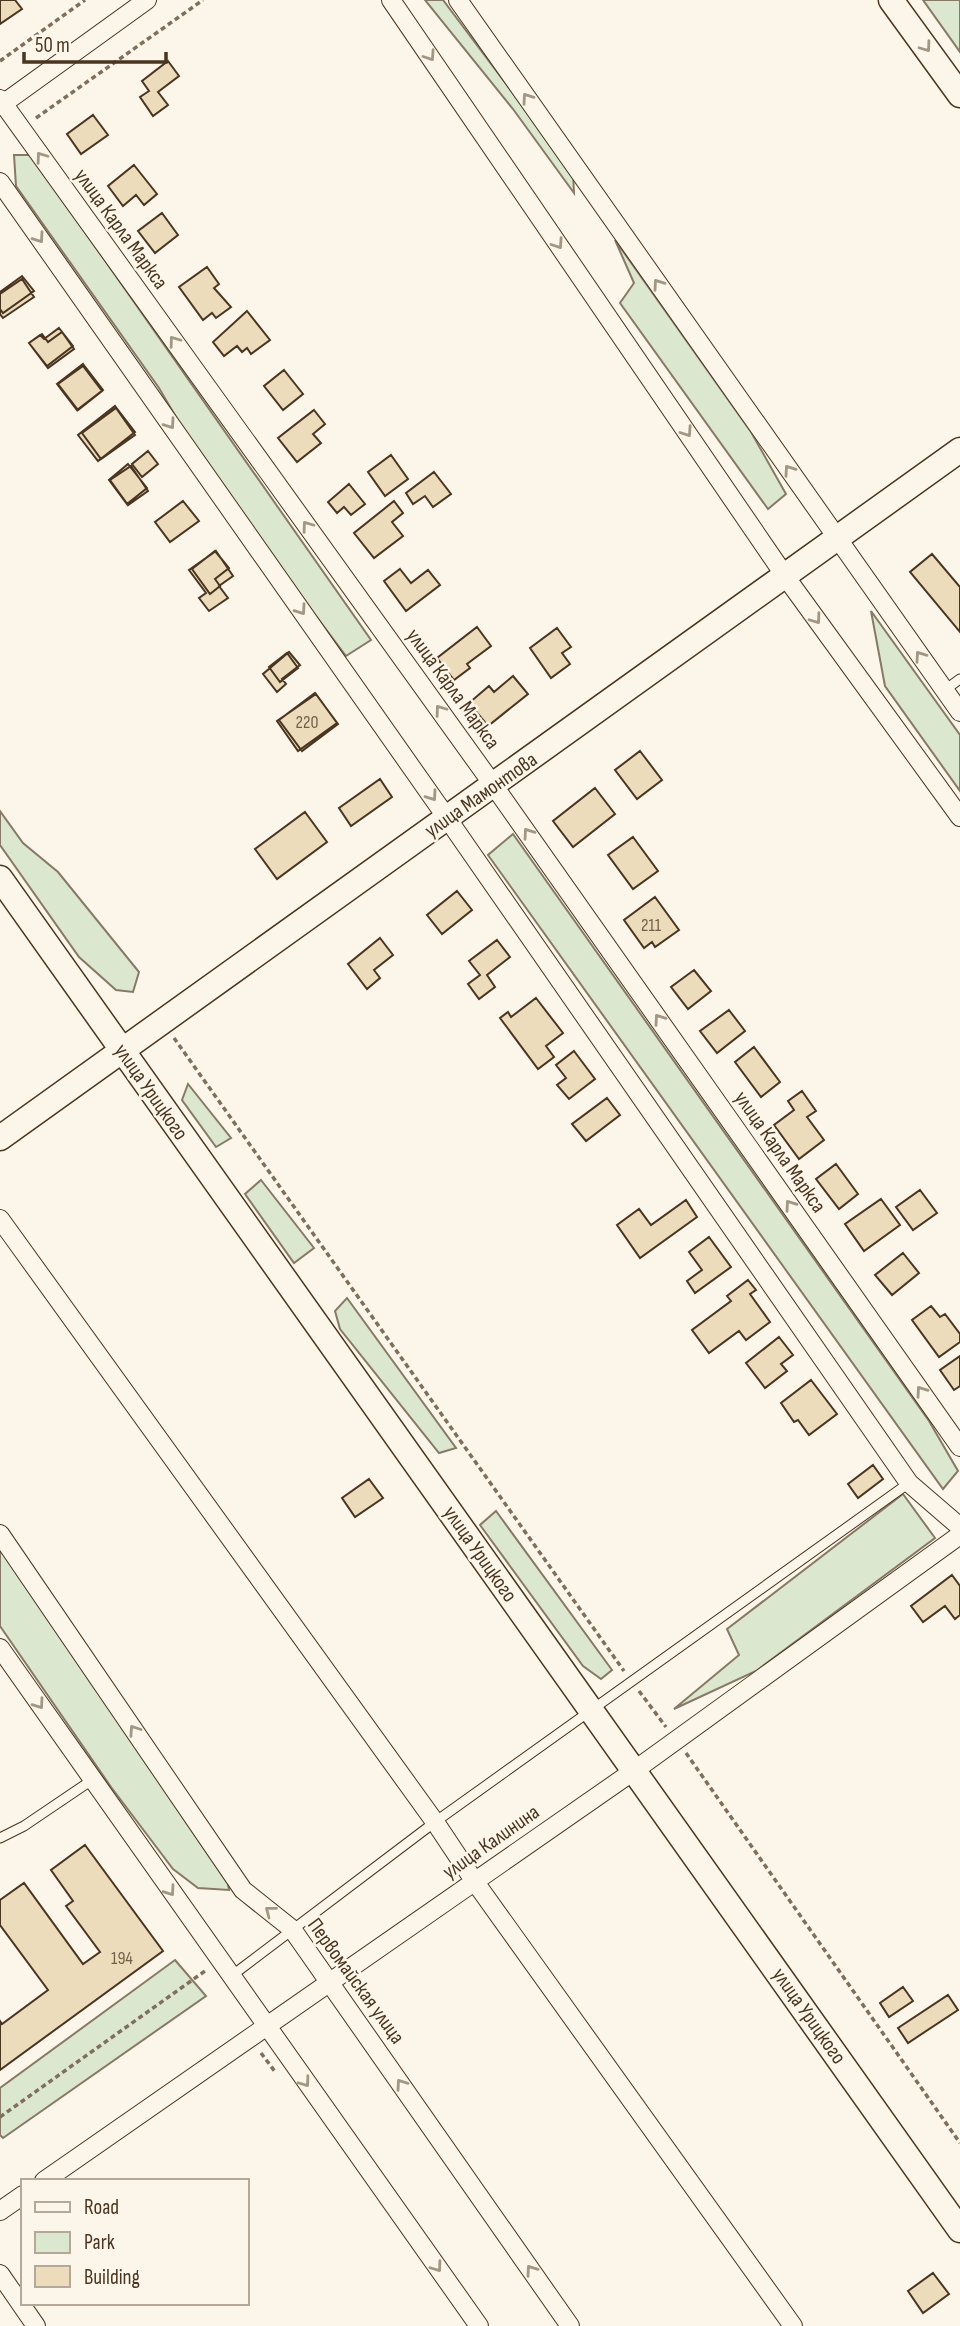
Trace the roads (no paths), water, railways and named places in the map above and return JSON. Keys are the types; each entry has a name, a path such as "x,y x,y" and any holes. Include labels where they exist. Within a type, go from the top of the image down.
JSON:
{"street":[{"path":"1,103 147,0"},
{"path":"391,0 785,576 960,817"},
{"path":"458,0 960,712"},
{"path":"891,0 960,95"},
{"name":"улица Карла Маркса","path":"1,103 495,786 960,1447"},
{"path":"0,182 447,818 909,1483 960,1527"},
{"name":"улица Мамонтова","path":"0,1138 495,786 960,450"},
{"name":"улица Урицкого","path":"0,878 960,2230"},
{"path":"0,1219 435,1822 475,1882 793,2326"},
{"name":"Первомайская улица","path":"0,1534 243,1890 292,1929 570,2326"},
{"name":"улица Калинина","path":"47,2179 635,1770 960,1535"},
{"path":"0,1648 480,2326"},
{"path":"0,2211 21,2196"},
{"path":"0,2274 21,2304"},
{"path":"21,2305 36,2326"}],"lane":[{"path":"945,690 960,679"},
{"path":"238,1971 435,1822 909,1483"},
{"path":"0,1838 24,1826 92,1780"}]}
